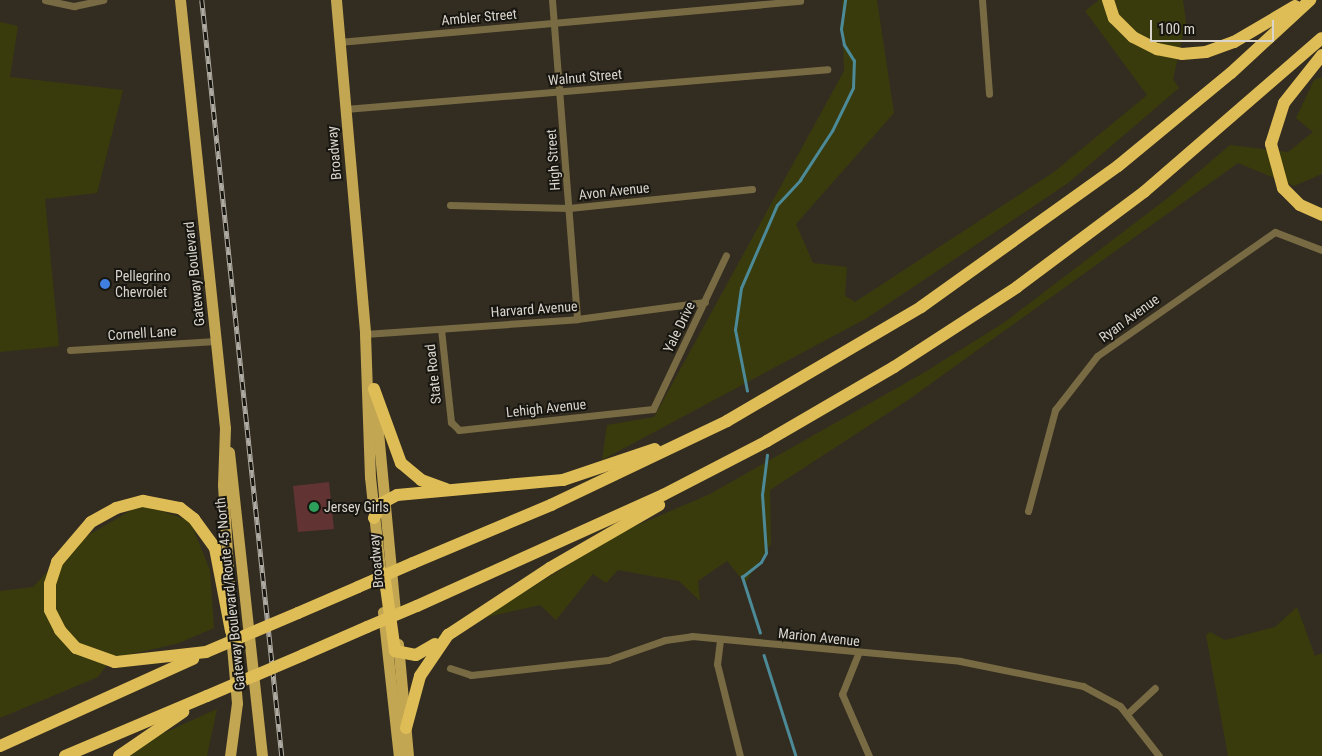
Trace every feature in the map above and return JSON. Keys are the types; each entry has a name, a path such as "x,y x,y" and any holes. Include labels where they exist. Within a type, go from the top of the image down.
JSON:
{"highway":[{"path":"1108,0 1114,18 1133,37 1157,49 1182,54 1206,52 1234,42 1304,0"},
{"path":"0,746 206,652 551,506 727,421 882,332 1020,240 1184,113 1310,0"},
{"path":"380,570 385,580 391,639 399,654 425,652 550,568 915,354 1047,266 1190,154 1322,38"},
{"path":"1322,56 1284,103 1271,144 1283,188 1300,206 1322,215"},
{"path":"374,389 392,446 404,466 427,482 458,491"},
{"path":"374,518 386,499 576,477 727,421"},
{"path":"65,756 417,606 621,514 767,441"},
{"path":"206,652 115,662 76,648 60,630 50,610 50,584 57,562 91,522 116,508 143,502 180,508 194,519 215,548 231,631"},
{"path":"406,728 420,676 448,635"},
{"path":"119,756 207,696"}],"main road":[{"name":"Gateway Boulevard","path":"180,0 225,428 226,546 237,702 230,756"},
{"name":"Broadway","path":"336,0 365,334 374,518 399,756"},
{"name":"Broadway","path":"365,334 374,389 386,499 408,756"},
{"name":"Gateway Boulevard/Route 45 North","path":"225,428 262,756"}],"street":[{"path":"45,0 74,6 103,0"},
{"name":"High Street","path":"552,0 561,92 577,319"},
{"path":"982,0 990,94"},
{"name":"Ambler Street","path":"339,42 800,1"},
{"name":"Walnut Street","path":"344,109 827,69"},
{"name":"Avon Avenue","path":"450,205 569,208 752,189"},
{"name":"Ryan Avenue","path":"1028,511 1055,410 1097,356 1275,232 1322,250"},
{"name":"Yale Drive","path":"653,409 726,255"},
{"name":"Harvard Avenue","path":"365,334 577,319 705,302"},
{"name":"State Road","path":"441,329 451,416"},
{"name":"Cornell Lane","path":"70,350 216,341"},
{"name":"Lehigh Avenue","path":"451,416 459,430 653,409"},
{"name":"Marion Avenue","path":"450,668 471,675 608,660 683,638 960,661 1043,676 1083,686 1127,714 1159,756"},
{"path":"720,640 717,664 740,756"},
{"path":"858,654 842,694 870,756"},
{"path":"1127,714 1155,688"}],"shaded area":[{"path":"842,0 877,0 894,113 796,224 813,263 847,267 845,296 855,302 1054,172 1147,95 1085,11 1099,0 1183,0 1186,22 1173,79 1179,88 1068,183 867,318 602,460 607,425 654,417 844,71"},
{"path":"0,22 18,26 10,77 123,90 97,193 45,199 59,346 0,352"},
{"path":"1322,77 1322,174 1294,186 1238,163 908,400 770,490 771,544 745,583 727,561 698,581 700,601 679,581 618,570 606,583 593,574 556,620 540,605 482,618 622,532 710,494 925,372 1005,322 1169,197 1230,145 1288,152 1313,132 1296,118 1314,80"},
{"path":"142,504 190,521 210,570 214,628 179,643 111,659 98,677 0,718 0,591 33,587 73,544"},
{"path":"1297,607 1315,656 1322,653 1322,756 1228,756 1206,635 1210,632 1225,640 1275,627"},
{"path":"217,709 207,756 113,756"}],"building":[{"name":"Jersey Girls","path":"329,482 334,529 298,532 293,486"}],"waterway":[{"path":"747,391 735,330 741,288 777,205 800,180 832,131 853,88 854,61 844,45 841,29 845,0"},
{"path":"760,633 742,577 761,562 766,553 762,495 767,455"},
{"path":"764,655 796,756"}],"railway":[{"path":"202,0 282,756"}],"place":[{"name":"Pellegrino Chevrolet","path":"105,284"},
{"name":"Jersey Girls","path":"314,507"}]}
